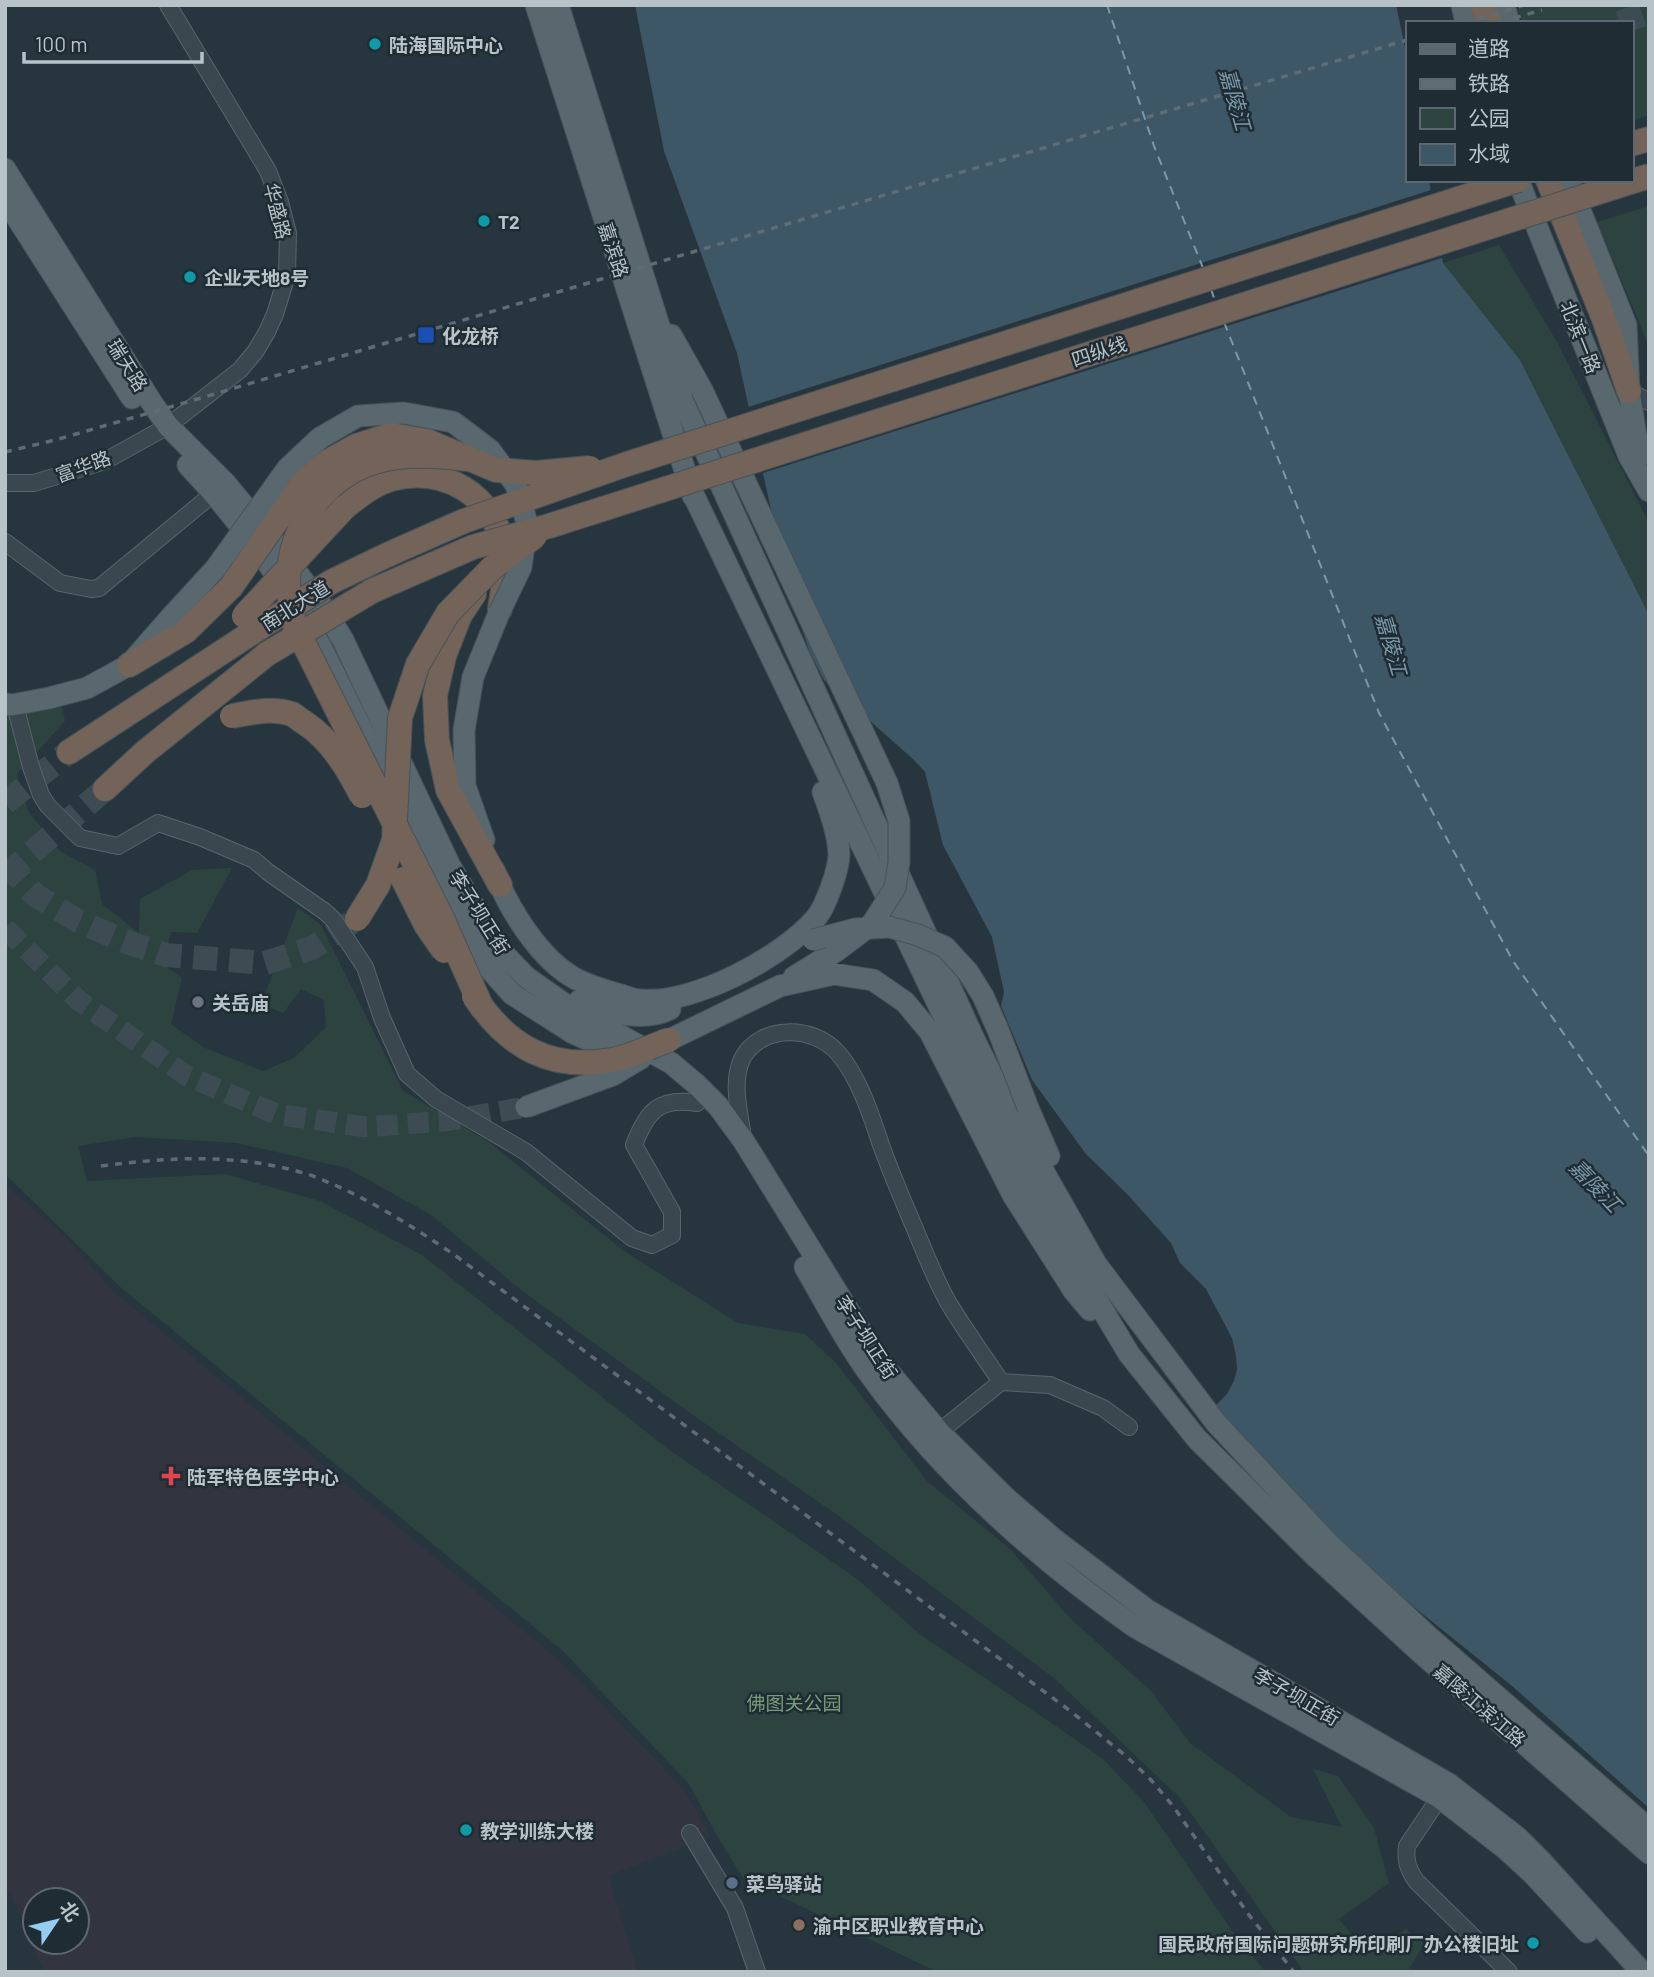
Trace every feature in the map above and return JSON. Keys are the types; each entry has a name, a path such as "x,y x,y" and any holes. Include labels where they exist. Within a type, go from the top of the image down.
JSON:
{"highway":[{"path":"1482,5 1490,21"},
{"name":"四纵线","path":"540,495 627,464 1512,182"},
{"path":"1549,182 1604,319 1639,397"},
{"name":"四纵线","path":"549,526 1630,182"},
{"path":"130,665 179,624 231,587 303,483 329,461 356,446 391,435 428,441 496,470 536,472 627,464"},
{"path":"467,459 432,455 395,457 362,467 333,483 310,509 293,547 288,585 295,626 441,916 482,1008"},
{"path":"69,752 158,695 250,623 345,507 368,490 390,480 417,475 442,479 466,488 484,505 498,526 504,550 505,572 499,613"},
{"name":"南北大道","path":"250,623 387,555 464,521 540,495"},
{"path":"357,919 378,885 394,840 400,718 418,664 447,612 492,568 549,526"},
{"name":"南北大道","path":"105,789 145,752 267,654 372,591 473,547 549,526"},
{"path":"492,568 460,615 444,656 435,696 437,740 448,790 499,885"},
{"path":"145,752 187,729 210,721 262,711 292,714 315,730 333,748 351,775 426,925 482,1008 508,1037 543,1058 570,1063 614,1060 669,1040"}],"main road":[{"name":"嘉滨路","path":"536,5 693,495"},
{"name":"嘉滨路","path":"558,5 684,402 974,1039 1013,1116 1096,1264"},
{"name":"瑞天路","path":"5,169 152,402 162,429 214,493 267,548"},
{"name":"北滨一路","path":"1519,182 1629,456 1649,491"},
{"name":"北滨一路","path":"1569,182 1626,325 1639,397 1636,436 1649,462"},
{"name":"瑞天路","path":"5,199 139,410 226,484 267,548"},
{"path":"526,1107 613,1075 669,1040 780,986 836,951 872,924 895,888 899,862 899,821 887,783 702,390 648,294"},
{"path":"179,624 287,468 320,438 358,416 404,413 453,422 490,450 516,485 527,523 521,567 473,677 464,730 465,786 499,885 519,921 542,952 574,978 607,992 642,1000 674,998 715,985"},
{"path":"693,495 734,600 821,785 833,820 839,855 831,887 817,917 791,941 755,965"},
{"path":"693,495 1014,1162 1129,1354"},
{"path":"267,548 310,573 345,620 466,867 510,948 549,985 594,1008 633,1016 665,1012 755,965 813,940 855,929 889,927 918,935 945,947 968,972 983,996 1096,1264 1216,1423 1322,1550"},
{"name":"李子坝正街","path":"267,548 321,647 429,865 488,967 512,994 573,1033 662,1073 697,1103 732,1147 866,1369 947,1467 1041,1557 1135,1627 1444,1790"},
{"name":"李子坝正街","path":"267,548 325,610 343,640 450,866 501,951 526,977 573,1010 671,1063 718,1106 743,1140 879,1360 939,1432 1045,1532 1147,1610 1444,1790 1512,1843 1542,1862 1642,1972"},
{"path":"10,704 87,688 130,665"},
{"path":"780,986 834,974 873,980 905,1002 930,1032 1013,1195 1074,1291 1197,1439 1322,1550"},
{"name":"嘉陵江滨江路","path":"1322,1550 1430,1638 1649,1829"},
{"name":"嘉陵江滨江路","path":"1322,1550 1420,1652 1649,1853"},
{"name":"李子坝正街","path":"1512,1843 1532,1873 1623,1972"}],"street":[{"name":"华盛路","path":"162,429 240,370 261,342 275,314 287,275 288,233 268,171 168,5"},
{"name":"富华路","path":"5,483 34,483 105,461 162,429"},
{"path":"5,542 60,583 99,588 214,493"},
{"path":"10,704 41,795 48,806 80,838 118,846 158,823 254,860 333,919 365,967 382,1018 407,1074 436,1099 526,1152 632,1238 652,1245 672,1235 672,1212 634,1145 642,1124 660,1106 677,1100 697,1103"},
{"path":"743,1140 736,1083 741,1060 755,1044 765,1037 792,1032 807,1034 837,1051 872,1116 915,1229 947,1301 1001,1382"},
{"path":"939,1432 1001,1382 1050,1385 1103,1408 1129,1427"},
{"path":"1444,1790 1407,1846 1408,1869 1416,1881 1509,1972"},
{"path":"690,1833 735,1908 757,1972"}],"shaded area":[{"name":"陆军特色医学中心","path":"5,1185 63,1234 113,1291 559,1660 684,1789 711,1837 608,1876 638,1972 44,1972 37,1956 91,1956 91,1886 21,1886 21,1918 11,1894 5,1895"}],"green space":[{"path":"1517,5 1649,5 1649,115 1633,120 1633,21 1521,21"},
{"path":"1649,206 1649,346 1597,222"},
{"path":"1499,245 1557,342 1649,523 1649,615 1520,360 1443,263"},
{"name":"佛图关公园","path":"62,706 65,721 17,774 28,811 60,851 95,870 102,904 139,933 140,899 192,870 232,868 197,933 171,932 164,965 182,978 171,1024 203,1047 263,1071 294,1058 326,1027 324,1000 301,989 283,1013 261,1004 298,908 321,925 403,1091 488,1141 624,1251 738,1323 805,1334 837,1364 927,1481 1010,1549 1071,1619 1151,1691 1190,1743 1291,1817 1342,1827 1313,1769 1338,1776 1374,1828 1389,1883 1339,1919 1368,1954 1406,1929 1424,1944 1407,1972 1304,1972 1180,1798 1055,1679 836,1514 697,1418 521,1290 431,1215 347,1168 236,1143 135,1137 78,1146 87,1181 225,1174 320,1201 422,1255 668,1449 856,1578 922,1636 1103,1759 1144,1802 1235,1935 1266,1972 937,1972 743,1878 689,1784 563,1651 119,1286 5,1174 5,715"}],"water":[{"name":"嘉陵江","path":"635,5 1396,5 1406,52 1406,182 1429,182 1443,263 1520,360 1649,615 1649,1808 1511,1685 1394,1591 1210,1424 1216,1405 1227,1394 1234,1381 1237,1369 1232,1338 1206,1289 1180,1263 1171,1243 1086,1154 1032,1080 1001,1006 1004,992 992,937 943,845 925,772 824,680 810,653 786,579 737,353 664,151"}],"pier":[{"path":"1434,189 1445,257 760,474 745,408"}],"ferry route":[{"path":"1107,5 1154,146 1203,268"},
{"path":"1211,289 1215,301"},
{"path":"1224,322 1379,713 1513,961 1649,1156"}],"tunnel":[{"path":"1625,21 1649,12"},
{"path":"5,803 69,752"},
{"path":"5,876 105,789"},
{"path":"5,863 35,895 78,921 166,955 265,963 312,948 357,919"},
{"path":"5,928 79,1001 187,1076 276,1114 366,1127 446,1121 526,1107"}],"railway":[{"path":"1472,21 1524,5"},
{"path":"1514,18 1542,10"},
{"path":"5,452 184,403 1406,40"},
{"path":"101,1166 153,1160 204,1159 281,1167 315,1177 353,1193 442,1246 1069,1710 1126,1756 1173,1806 1249,1915 1294,1972"}],"place":[{"name":"陆海国际中心","path":"375,44"},
{"name":"T2","path":"484,221"},
{"name":"企业天地8号","path":"190,277"},
{"name":"化龙桥","path":"426,335"},
{"name":"关岳庙","path":"198,1002"},
{"name":"陆军特色医学中心","path":"171,1476"},
{"name":"教学训练大楼","path":"466,1830"},
{"name":"菜鸟驿站","path":"732,1883"},
{"name":"渝中区职业教育中心","path":"799,1925"},
{"name":"国民政府国际问题研究所印刷厂办公楼旧址","path":"1533,1943"}]}
